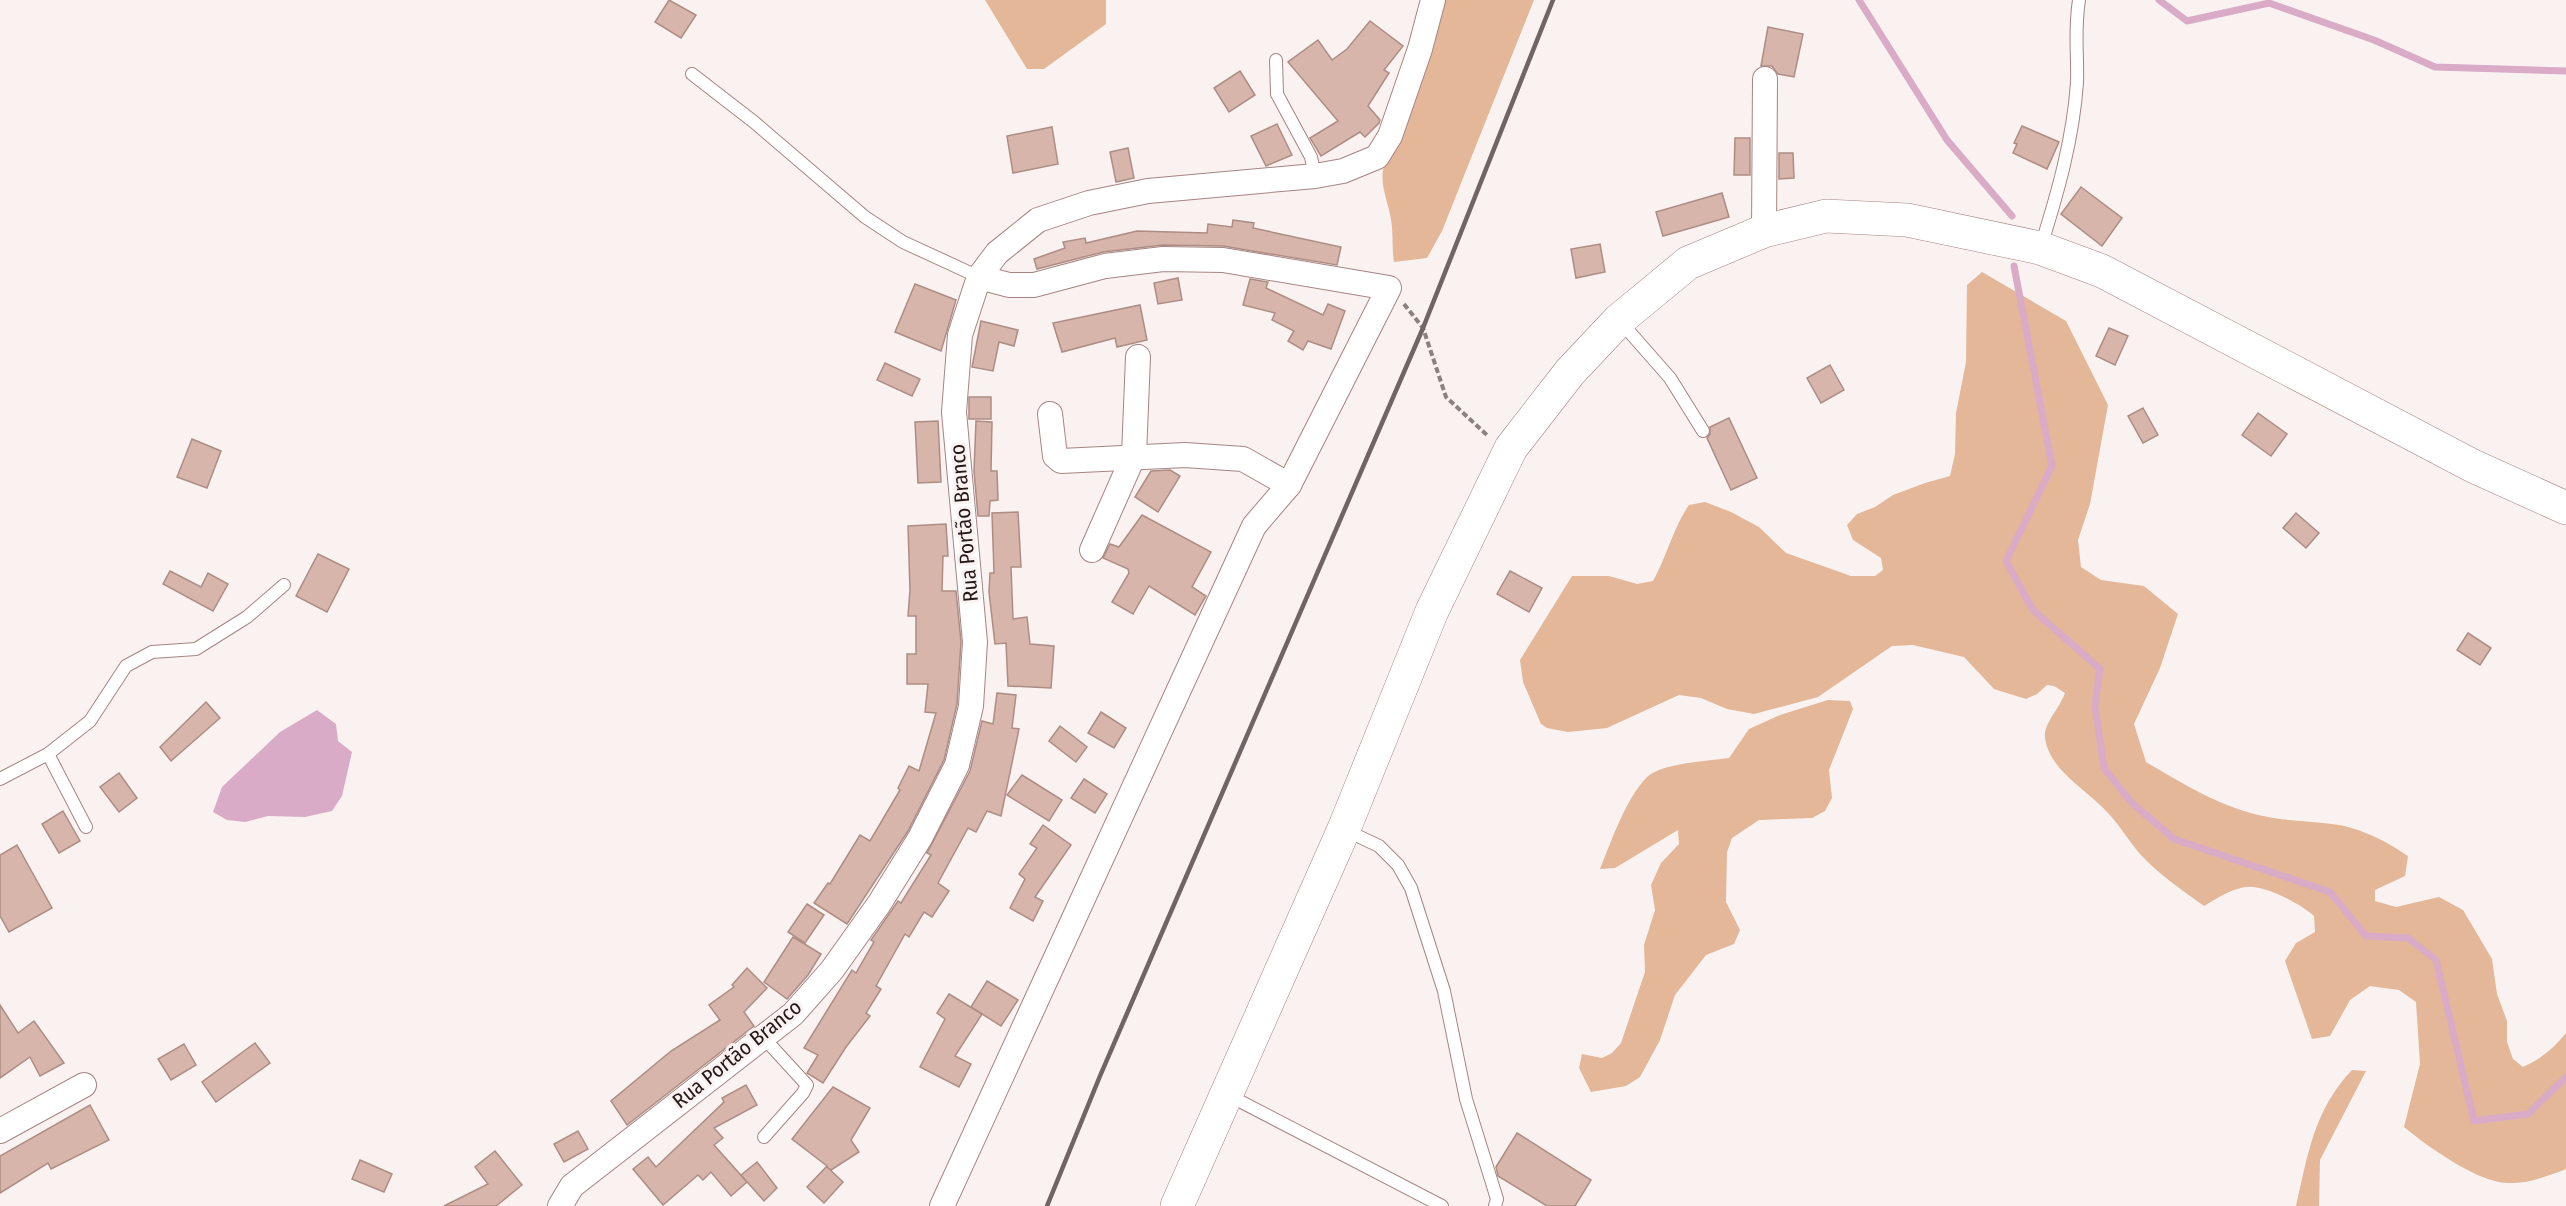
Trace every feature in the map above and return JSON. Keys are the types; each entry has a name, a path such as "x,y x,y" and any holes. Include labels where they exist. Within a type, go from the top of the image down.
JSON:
{"main road":[{"path":"1178,1206 1344,829 1432,611 1511,448 1570,372 1619,320 1688,263 1764,231 1826,216 1906,220 2040,248 2102,271 2473,466 2566,508"}],"street":[{"name":"Rua Portão Branco","path":"560,1206 572,1186 793,1014 839,960 879,904 920,838 957,765 971,706 975,642 954,412 960,334 979,277 997,253 1038,220 1089,203 1148,191 1315,176 1343,171 1377,157 1390,136 1420,49 1433,0"},
{"path":"1764,79 1764,231"},
{"path":"942,1206 1254,526 1289,484 1389,288 1223,260 1163,259 1105,266 1034,285 1009,285 979,277"},
{"path":"1092,550 1134,456 1138,357"},
{"path":"1050,414 1055,456 1061,461 1185,455 1243,459 1289,484"},
{"path":"0,1131 84,1085"}],"lane":[{"path":"2040,248 2056,198 2071,135 2077,81 2074,29 2079,0"},
{"path":"1276,60 1277,94 1311,157 1315,176"},
{"path":"692,74 754,122 865,217 903,242 979,277"},
{"path":"1619,320 1670,378 1703,431"},
{"path":"0,779 48,754 90,721 126,666 152,652 196,649 247,617 284,585"},
{"path":"48,754 86,827"},
{"path":"1344,829 1379,846 1398,865 1411,888 1444,991 1466,1100 1497,1199 1495,1206"},
{"path":"762,1036 807,1085 803,1093 764,1137"},
{"path":"1227,1094 1442,1206"}],"path":[{"path":"1389,288 1423,328 1446,397 1484,434 1511,448"}],"shaded area":[{"path":"985,0 1106,0 1106,24 1044,69 1027,69"},
{"path":"1441,0 1534,0 1442,231 1427,258 1394,262 1391,220 1383,185 1383,170"},
{"path":"1982,272 2066,321 2108,405 2090,504 2078,540 2081,567 2101,580 2144,586 2178,614 2160,668 2134,724 2146,762 2203,794 2232,807 2272,818 2352,828 2381,840 2408,856 2405,876 2375,890 2375,901 2396,907 2439,897 2463,910 2492,959 2497,994 2507,1021 2507,1042 2513,1059 2523,1067 2530,1064 2547,1053 2566,1033 2566,1169 2522,1182 2495,1181 2453,1162 2404,1127 2420,1064 2416,1002 2399,990 2370,986 2350,1000 2330,1036 2312,1039 2285,961 2296,943 2315,932 2314,916 2285,898 2268,890 2253,887 2234,890 2204,906 2154,868 2109,814 2071,780 2054,761 2048,750 2045,733 2065,693 2054,686 2047,685 2037,694 2026,699 1994,689 1964,657 1913,645 1892,646 1818,697 1754,714 1727,709 1701,698 1679,695 1607,728 1568,732 1547,728 1541,724 1523,682 1520,660 1572,576 1609,576 1637,584 1653,581 1689,505 1705,502 1731,512 1759,527 1786,553 1851,576 1875,576 1883,570 1881,558 1853,540 1847,525 1857,514 1875,507 1893,495 1950,476 1955,454 1956,413 1966,362 1967,285"},
{"path":"1828,700 1850,701 1853,709 1829,770 1832,798 1825,811 1812,818 1759,820 1732,838 1727,852 1726,902 1740,930 1734,944 1706,955 1675,995 1660,1040 1640,1077 1626,1086 1591,1092 1579,1068 1582,1054 1602,1058 1612,1053 1621,1043 1645,972 1644,945 1655,910 1651,885 1661,863 1679,844 1678,830 1615,868 1600,869 1632,796 1654,772 1686,763 1729,758 1749,729 1780,715"},
{"path":"317,710 336,724 338,741 352,752 342,796 332,811 305,817 268,816 245,822 227,820 213,812 222,787 280,732"},
{"path":"2352,1070 2366,1071 2320,1160 2319,1206 2296,1206 2309,1151 2321,1117 2339,1085"}],"building":[{"path":"669,0 696,15 681,38 655,22"},
{"path":"1370,21 1403,46 1384,70 1389,73 1368,106 1380,120 1379,123 1365,137 1360,132 1321,156 1310,138 1338,121 1288,62 1318,40 1332,60 1347,49"},
{"path":"1768,27 1803,34 1794,77 1778,74 1772,66 1761,66"},
{"path":"1240,71 1255,95 1229,112 1214,88"},
{"path":"1277,124 1292,155 1266,166 1251,136"},
{"path":"2022,126 2059,142 2047,169 2013,153 2017,144 2014,143"},
{"path":"1052,127 1058,164 1013,173 1007,136"},
{"path":"1735,138 1750,138 1750,175 1734,175"},
{"path":"1128,148 1134,178 1116,182 1110,152"},
{"path":"1779,153 1793,153 1794,178 1779,179"},
{"path":"2081,187 2122,218 2102,246 2061,214"},
{"path":"1722,193 1729,217 1663,236 1656,212"},
{"path":"1233,220 1254,223 1253,228 1341,247 1337,265 1223,246 1163,245 1103,252 1037,269 1034,259 1065,248 1063,242 1085,238 1086,243 1137,231 1207,233 1208,224 1232,227"},
{"path":"1600,244 1605,272 1576,278 1571,249"},
{"path":"1178,278 1182,300 1158,304 1154,283"},
{"path":"1250,279 1268,282 1266,288 1323,315 1328,304 1345,311 1331,349 1308,341 1303,350 1288,341 1294,331 1272,320 1275,313 1243,305"},
{"path":"915,284 956,300 941,351 895,332"},
{"path":"1140,305 1147,340 1117,347 1115,338 1062,352 1053,323"},
{"path":"981,321 1018,330 1014,346 999,342 993,371 972,367"},
{"path":"2109,328 2128,336 2115,365 2096,356"},
{"path":"885,363 920,379 912,396 877,380"},
{"path":"1830,365 1844,390 1821,403 1807,378"},
{"path":"969,397 991,397 991,419 969,419"},
{"path":"2143,408 2158,435 2143,443 2128,416"},
{"path":"2258,413 2287,434 2271,456 2242,435"},
{"path":"1729,418 1757,478 1731,490 1707,438 1710,434 1710,427"},
{"path":"938,421 941,482 918,483 915,422"},
{"path":"976,421 992,422 991,471 997,471 998,500 990,501 989,516 978,516 974,471"},
{"path":"192,439 221,451 207,488 177,477"},
{"path":"1170,470 1180,476 1158,512 1135,497 1151,471"},
{"path":"1018,512 1021,567 1011,567 1013,619 1027,617 1030,644 1054,646 1051,688 1008,686 1006,643 995,644 989,592 990,573 994,573 992,513"},
{"path":"2296,513 2319,533 2306,548 2283,528"},
{"path":"1142,515 1211,552 1192,587 1206,596 1195,615 1149,586 1133,614 1112,602 1129,573 1128,569 1103,558 1110,544 1119,547"},
{"path":"946,524 948,556 943,556 942,591 956,591 961,642 957,704 944,760 908,831 847,924 814,903 828,883 830,884 860,835 870,841 900,790 898,788 909,766 919,771 936,713 925,712 928,684 907,684 907,654 916,654 916,616 908,616 910,590 908,526"},
{"path":"318,554 349,569 327,612 296,596"},
{"path":"170,571 201,587 208,573 228,584 213,611 163,584"},
{"path":"1510,571 1542,588 1529,612 1497,594"},
{"path":"2468,633 2491,648 2480,665 2457,650"},
{"path":"997,693 1016,695 1012,728 1019,729 1001,816 987,811 976,832 968,828 938,883 949,891 932,917 924,912 909,937 905,934 876,986 881,989 866,1013 870,1016 846,1047 823,1083 807,1073 818,1055 804,1048 852,970 856,973 874,942 871,940 898,901 901,903 931,855 927,853 970,771 982,721 993,724"},
{"path":"206,702 220,718 171,761 160,747"},
{"path":"1101,712 1126,728 1114,748 1088,733"},
{"path":"1060,726 1087,747 1076,762 1049,741"},
{"path":"119,773 137,798 119,812 100,787"},
{"path":"1022,775 1062,800 1049,821 1007,795"},
{"path":"1084,779 1107,794 1095,813 1071,798"},
{"path":"63,811 80,841 59,853 42,824"},
{"path":"1043,825 1071,845 1035,897 1043,901 1033,921 1010,908 1025,879 1019,874 1037,848 1030,844"},
{"path":"17,845 52,908 9,932 0,916 0,855"},
{"path":"807,904 824,915 805,943 788,932"},
{"path":"793,937 821,954 808,975 787,999 764,982"},
{"path":"747,968 767,988 744,1012 754,1026 627,1125 611,1101 671,1051 720,1020 709,1005 734,987 732,985"},
{"path":"987,981 1018,1000 1001,1026 971,1007"},
{"path":"949,994 982,1014 955,1056 971,1064 959,1087 920,1067 945,1019 937,1013"},
{"path":"0,1005 18,1033 34,1021 64,1063 40,1076 30,1057 0,1078"},
{"path":"255,1043 270,1063 216,1102 202,1082"},
{"path":"184,1044 196,1065 171,1080 158,1059"},
{"path":"746,1085 757,1105 714,1128 723,1138 714,1145 747,1182 731,1196 711,1172 703,1180 698,1175 663,1205 633,1169 648,1157 656,1167 724,1102 722,1098"},
{"path":"833,1087 870,1108 851,1140 859,1152 831,1170 827,1167 843,1182 824,1203 807,1187 827,1166 792,1139"},
{"path":"90,1105 109,1140 51,1169 48,1163 0,1193 0,1156"},
{"path":"578,1131 588,1149 564,1162 554,1144"},
{"path":"1517,1133 1591,1180 1575,1206 1547,1206 1498,1176 1496,1167"},
{"path":"495,1151 522,1185 496,1206 444,1206 488,1184 475,1167"},
{"path":"360,1160 392,1174 384,1192 352,1179"},
{"path":"757,1162 777,1188 764,1201 741,1175"}],"waterway":[{"path":"1859,0 1947,140 2012,216"},
{"path":"2159,0 2187,21 2269,3 2374,40 2435,67 2566,71"},
{"path":"2014,266 2052,466 2006,561 2033,610 2100,669 2095,706 2104,768 2131,802 2174,839 2330,892 2366,936 2408,938 2436,960 2474,1121 2528,1114 2566,1077"}],"railway":[{"path":"1047,1206 1100,1076 1423,328 1553,0"}]}
